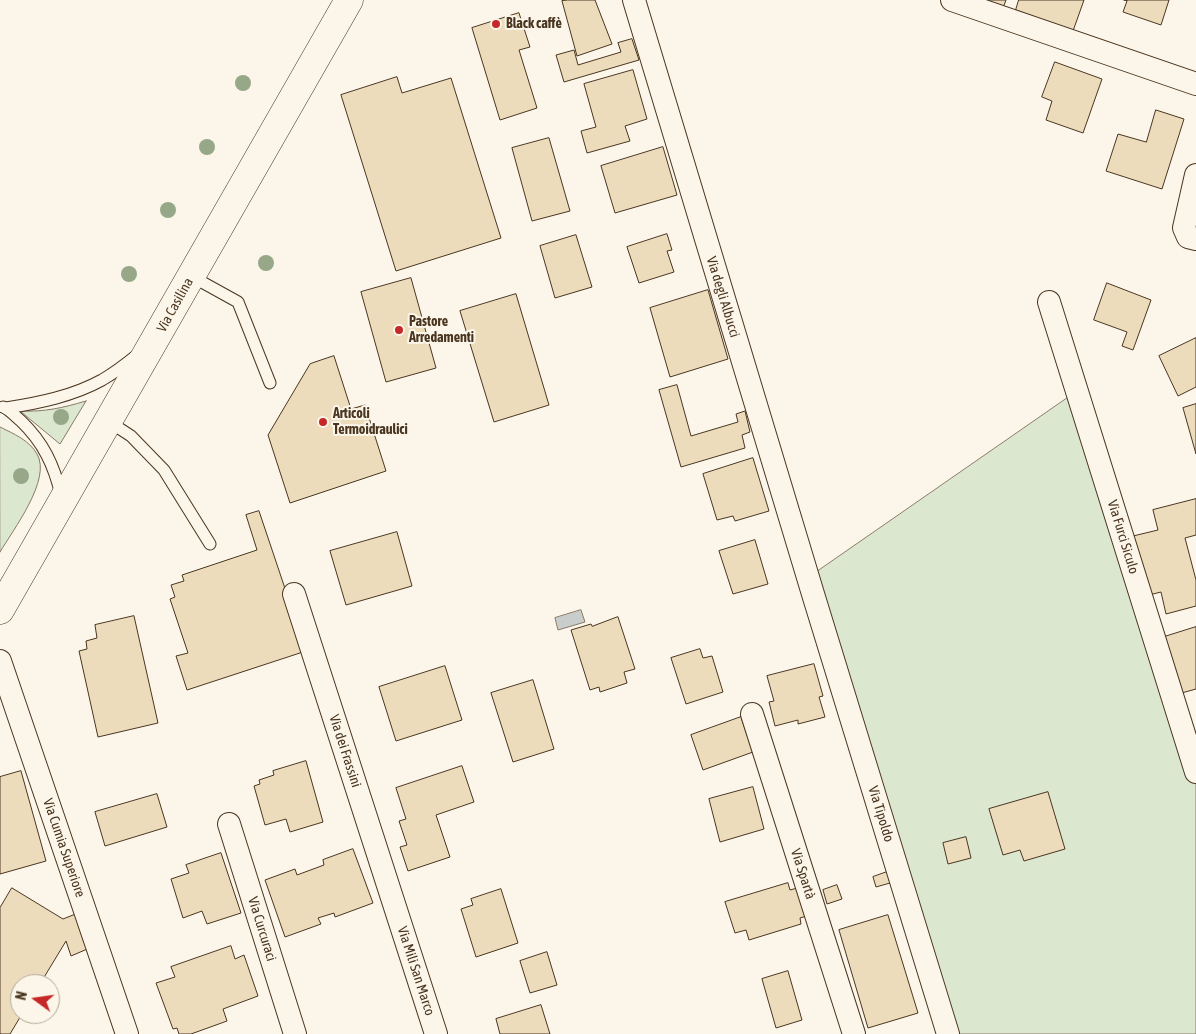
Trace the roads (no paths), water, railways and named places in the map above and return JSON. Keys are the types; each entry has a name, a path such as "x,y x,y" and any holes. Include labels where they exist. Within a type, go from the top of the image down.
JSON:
{"main road":[{"name":"Via Casilina","path":"0,610 349,0"}],"street":[{"name":"Via degli Albucci","path":"634,0 813,594"},
{"path":"952,0 1196,84"},
{"path":"1191,236 1184,222 1196,175"},
{"name":"Via Furci Siculo","path":"1050,302 1196,772"},
{"name":"Via dei Frassini","path":"294,594 396,908"},
{"name":"Via Tipoldo","path":"813,594 948,1034"},
{"name":"Via Cumia Superiore","path":"0,661 127,1034"},
{"name":"Via Spartà","path":"752,714 854,1034"},
{"name":"Via Curcuraci","path":"228,824 295,1034"},
{"name":"Via Mili San Marco","path":"396,908 436,1034"}],"lane":[{"path":"191,276 238,302 270,383"},
{"path":"3,407 43,402 91,386 103,380 152,345"},
{"path":"3,407 31,431 43,447 56,474 63,501"},
{"path":"108,421 131,436 164,470 210,544"}],"place":[{"name":"Black caffè","path":"496,24"},
{"name":"Pastore Arredamenti","path":"399,330"},
{"name":"Articoli Termoidraulici","path":"323,422"}]}
